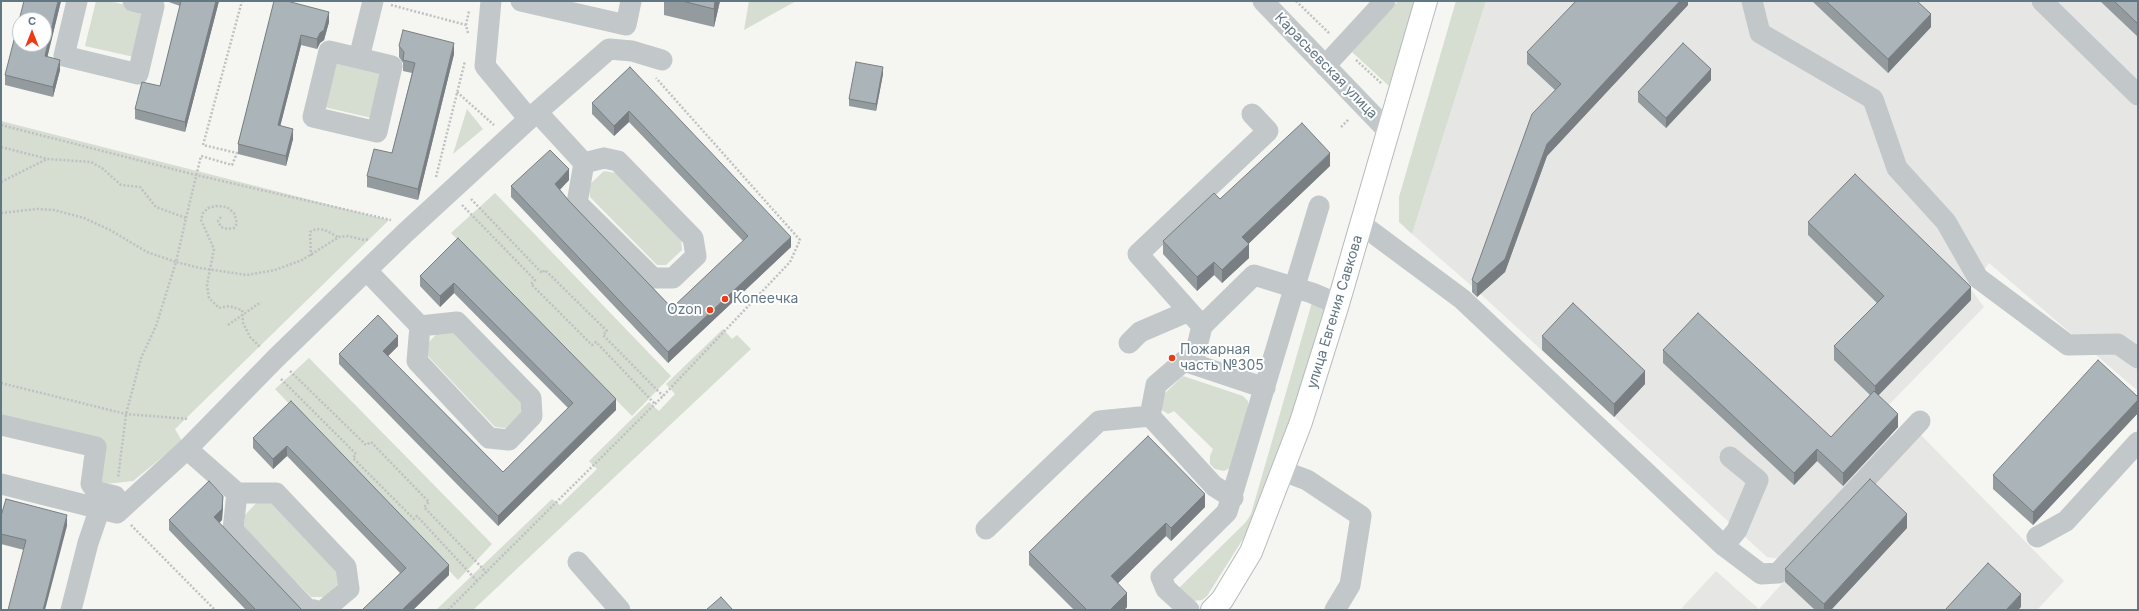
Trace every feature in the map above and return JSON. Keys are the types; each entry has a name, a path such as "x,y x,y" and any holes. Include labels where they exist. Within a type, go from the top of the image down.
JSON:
{"main road":[{"name":"улица Евгения Савкова","path":"1212,610 1222,600 1251,552 1301,422 1338,304 1426,1"}],"street":[{"path":"77,1 64,56 138,74 154,6 133,1"},
{"path":"491,1 485,66 533,116 584,163"},
{"path":"521,1 626,25 631,1"},
{"name":"Карасьевская улица","path":"1263,1 1389,132"},
{"path":"1325,66 1385,1"},
{"path":"1752,1 1760,33 1873,99 1897,168 1946,222 1978,278 2068,345 2118,344 2138,358"},
{"path":"2042,1 2138,96"},
{"path":"359,58 382,3"},
{"path":"72,610 88,543 111,506 187,449 272,362 367,271 399,227 533,116 609,50 632,51 658,68"},
{"path":"329,51 359,58 392,66 377,132 313,117 329,51"},
{"path":"1193,364 1195,319 1138,254 1268,131 1252,114"},
{"path":"604,158 618,161 693,238 696,256 673,278 653,278 577,203 584,163 604,158"},
{"path":"1189,610 1166,589 1161,577 1227,512 1233,498 1319,206"},
{"path":"1361,224 1462,299 1724,546 1761,574 1778,573 1920,421"},
{"path":"367,271 420,326 417,361 490,438 509,440 532,416 531,398 457,322 420,326"},
{"path":"1129,343 1140,332 1195,319 1254,275 1338,304"},
{"path":"1150,416 1156,385 1184,360 1265,388"},
{"path":"1150,416 1214,486 1233,498"},
{"path":"986,529 1099,421 1150,416"},
{"path":"1,425 96,447 91,484 111,506"},
{"path":"2037,537 2066,521 2138,442"},
{"path":"187,449 237,492 276,493 346,567 349,589 324,610"},
{"path":"1724,546 1737,530 1758,480 1730,456"},
{"path":"1283,471 1307,480 1361,516 1350,585 1335,610"},
{"path":"1,484 111,506"},
{"path":"237,492 233,530 307,609 314,610"},
{"path":"578,562 620,610"}],"path":[{"path":"215,610 111,506 126,414 141,358 156,326 176,262 201,156 232,165 237,153 204,145 242,1"},
{"path":"382,3 466,25"},
{"path":"448,610 478,582 663,396 790,262 800,240 658,68"},
{"path":"461,77 457,92 448,187 535,280 531,284 592,345 596,342 655,404"},
{"path":"457,92 495,126"},
{"path":"1,125 399,227"},
{"path":"1,148 48,159 91,162 102,168 122,185 140,187 156,208 186,218"},
{"path":"1,182 48,159"},
{"path":"448,187 542,273 545,270 607,331 603,335 663,396"},
{"path":"221,217 218,221 220,227 227,229 234,228 237,223 234,212 227,207 216,206 208,208 202,213 201,220 214,249 207,285 208,298 219,308 237,308 242,310 243,323 250,337 356,454 353,458 414,519 417,516 478,582"},
{"path":"1,213 37,209 54,210 84,218 110,230 147,252 176,262 210,270 247,275 275,270 312,256 338,237 348,236 364,240 399,227"},
{"path":"312,256 310,232 316,229 325,230 338,237"},
{"path":"228,325 261,302"},
{"path":"272,362 366,445 371,442 428,502 424,507 487,573"},
{"path":"1,383 126,414 193,420"}],"shaded area":[{"path":"96,1 110,1 145,10 134,57 85,46"},
{"path":"749,1 796,1 744,30"},
{"path":"1398,1 1415,1 1389,86 1352,52"},
{"path":"1456,1 1486,1 1412,234 1399,222 1399,197"},
{"path":"1486,1 2138,1 2138,391 1989,263 1970,288 1984,307 1877,417 1893,438 1780,559 1767,557 1474,288 1412,234"},
{"path":"335,59 383,70 372,118 324,107"},
{"path":"467,109 483,129 453,154"},
{"path":"1,121 389,220 175,429 182,441 133,481 97,485 104,441 1,418"},
{"path":"604,171 616,173 681,239 682,250 666,265 657,265 590,197 589,185"},
{"path":"495,193 671,376 632,416 451,233"},
{"path":"1313,299 1325,305 1328,313 1255,520 1207,596 1202,600 1193,601 1179,588 1246,522 1251,514"},
{"path":"444,326 455,328 523,401 522,412 506,428 495,427 427,355 428,343"},
{"path":"723,329 732,339 737,335 751,349 473,610 436,610 552,499 560,505 597,469 589,461 649,402 659,411 675,394 666,384"},
{"path":"309,358 492,544 458,580 275,389"},
{"path":"1183,376 1243,396 1248,401 1249,407 1232,467 1224,471 1215,469 1210,464 1210,456 1213,449 1174,411 1168,414 1162,410 1162,396"},
{"path":"1919,433 2064,581 2037,610 1680,610 1716,571 1759,609"},
{"path":"258,501 273,503 338,570 339,583 324,597 311,597 244,528 245,515"}],"building":[{"path":"24,1 58,1 52,26 52,12 21,12"},
{"path":"181,1 216,1 185,122 135,109 142,82 160,86"},
{"path":"274,1 287,1 329,12 324,30 320,33 317,39 301,35 278,125 293,129 286,156 238,144"},
{"path":"682,1 715,1 714,9"},
{"path":"1576,1 1680,1 1547,144 1505,259 1477,284 1472,280 1532,114 1561,84 1527,52"},
{"path":"1826,1 1917,1 1931,14 1888,59"},
{"path":"2114,1 2138,1 2138,24"},
{"path":"403,30 454,43 418,189 367,176 374,149 392,153 415,63 403,60 404,52 399,46"},
{"path":"1683,43 1711,69 1666,118 1638,92"},
{"path":"12,48 12,52 46,52 45,56 60,60 53,87 5,75"},
{"path":"856,62 883,67 876,104 849,99"},
{"path":"630,67 791,237 668,352 511,186 550,150 569,169 555,184 569,201 672,308 748,236 629,111 614,126 592,103"},
{"path":"1302,123 1330,153 1242,237 1249,244 1222,270 1214,262 1197,277 1163,241 1214,193 1220,199"},
{"path":"1855,174 1971,287 1875,386 1834,346 1884,296 1808,222"},
{"path":"458,238 616,399 498,516 339,354 378,315 398,336 383,351 503,472 573,403 454,283 440,296 420,276"},
{"path":"1573,303 1645,371 1614,404 1542,336"},
{"path":"1698,313 1831,437 1874,391 1898,414 1843,473 1817,449 1794,473 1663,350"},
{"path":"2098,360 2138,397 2138,400 2033,512 1993,475"},
{"path":"291,401 449,565 402,610 362,610 406,568 287,446 273,459 253,438"},
{"path":"1148,436 1205,494 1171,528 1166,523 1111,576 1127,593 1110,610 1087,610 1029,552"},
{"path":"1870,479 1907,514 1824,604 1785,569"},
{"path":"209,481 223,496 222,509 214,517 302,610 256,610 169,520"},
{"path":"6,499 67,515 43,610 8,610 26,540 1,534 1,516"},
{"path":"1988,563 2021,594 2006,610 1945,610"},
{"path":"721,597 733,610 706,610"}],"place":[{"name":"Копеечка","path":"725,299"},
{"name":"Ozon","path":"710,310"},
{"name":"Пожарная часть №305","path":"1172,358"}]}
